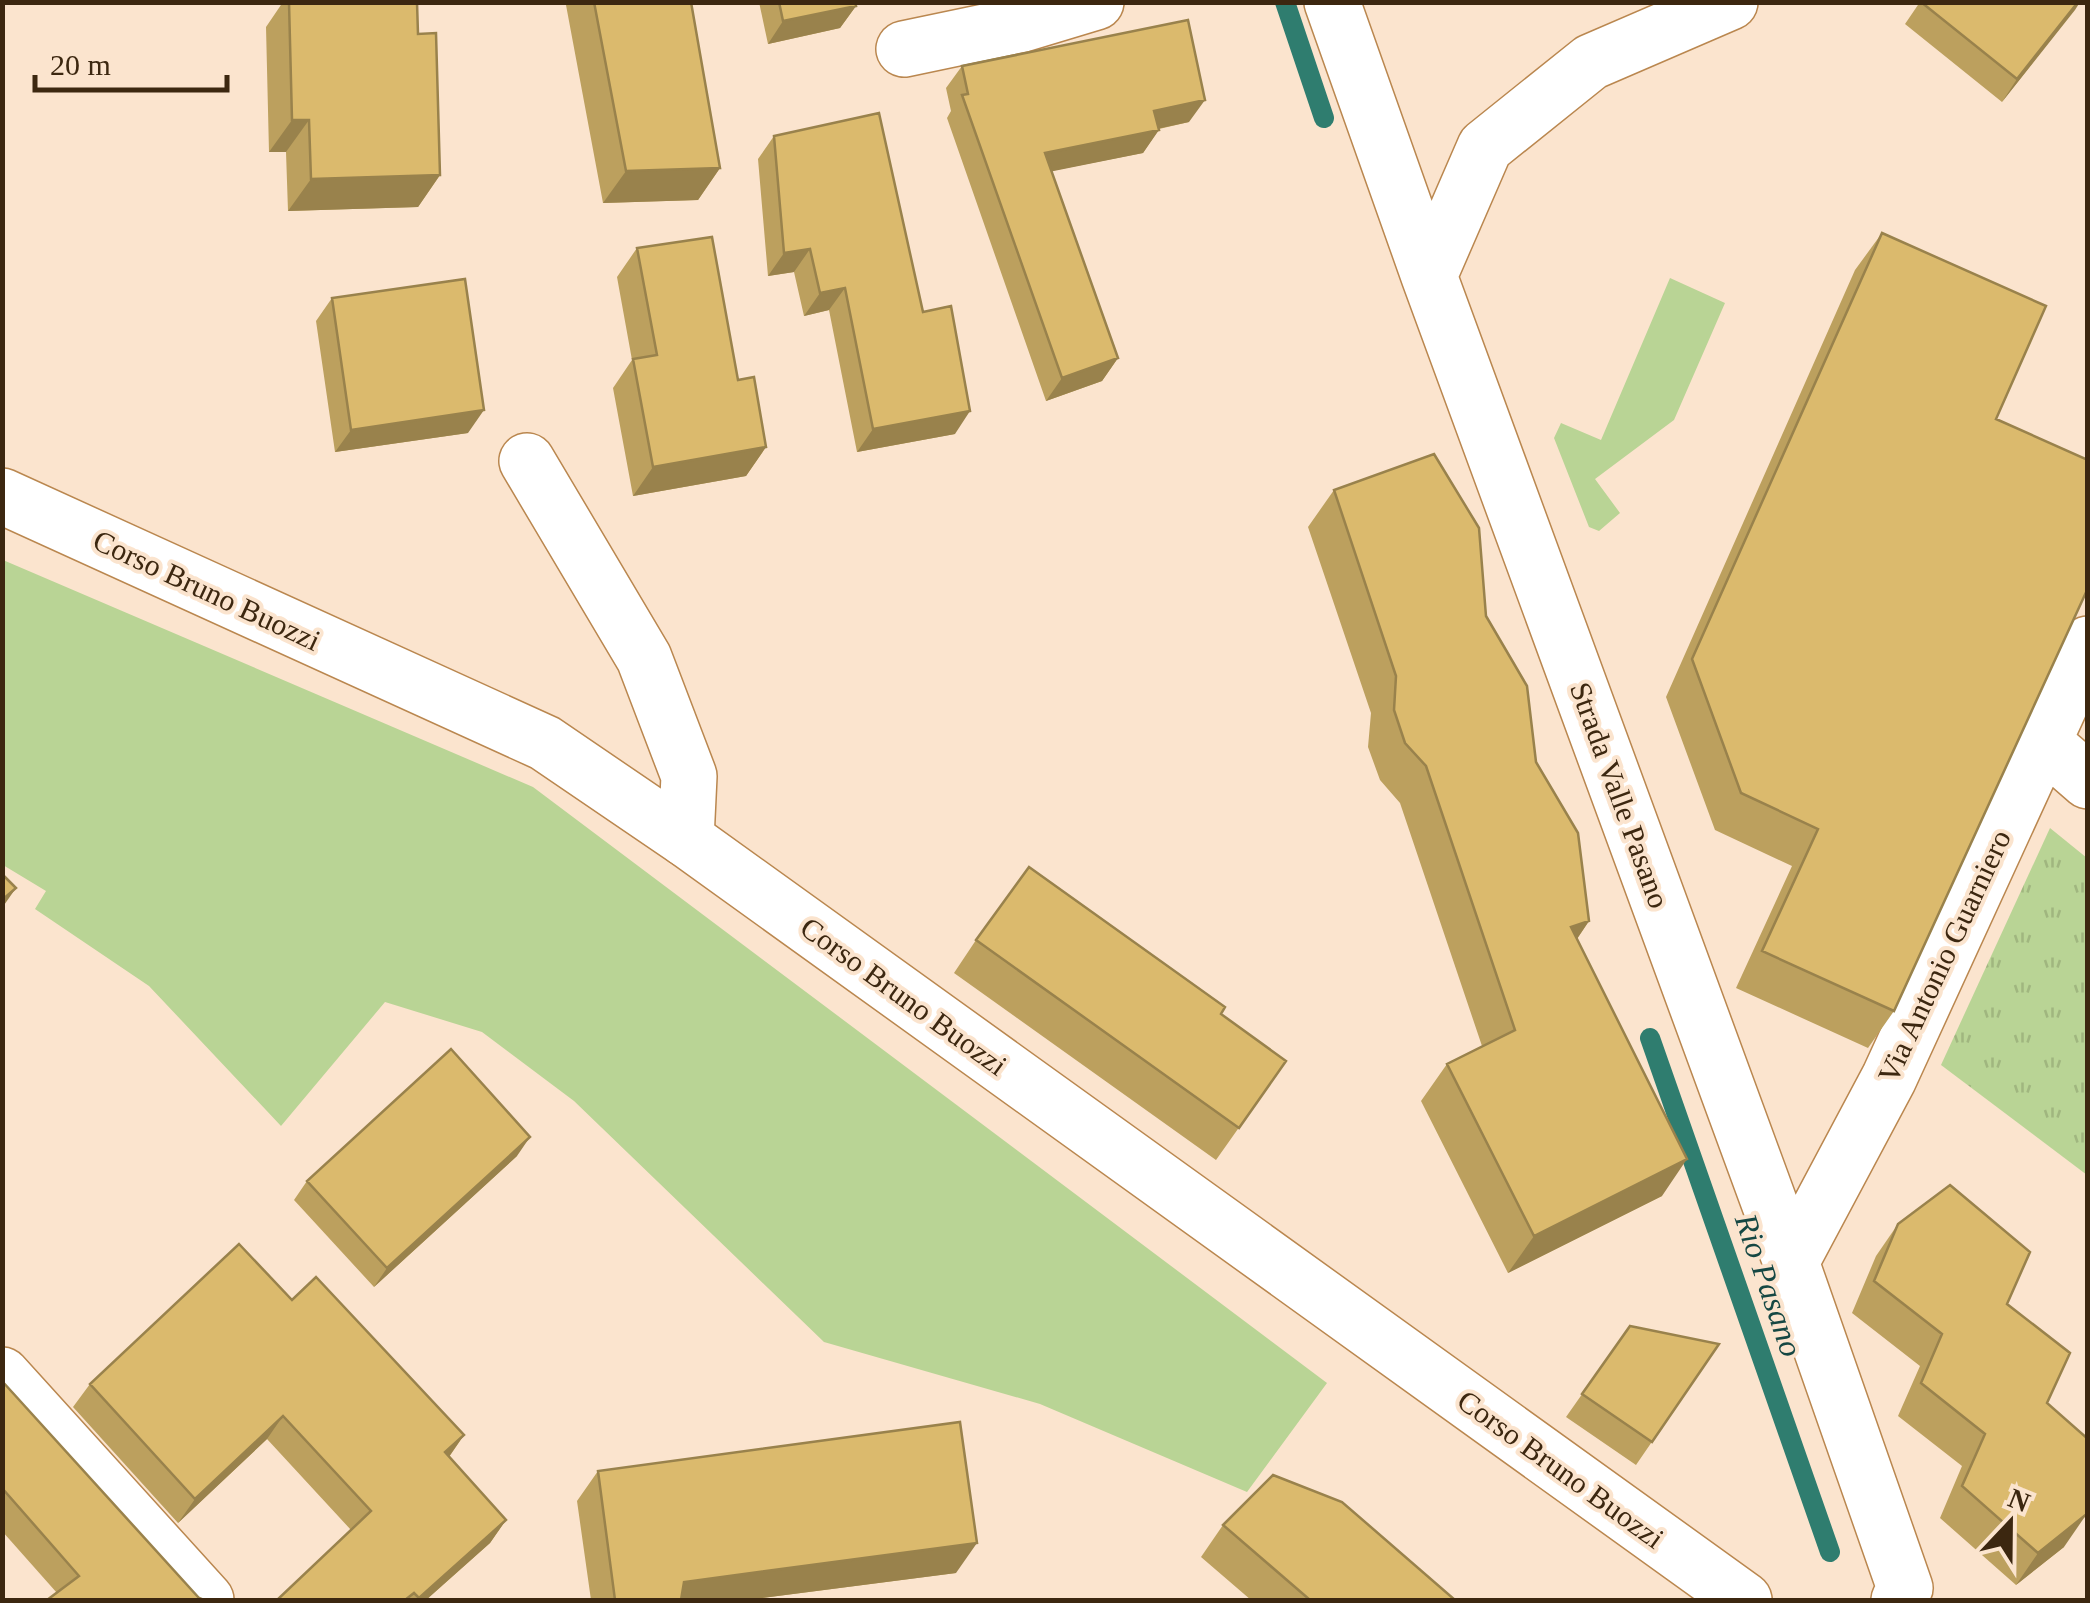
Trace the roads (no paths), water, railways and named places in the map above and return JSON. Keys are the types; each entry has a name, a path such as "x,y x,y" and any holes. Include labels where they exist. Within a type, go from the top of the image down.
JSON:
{"street":[{"path":"904,49 1023,24 1096,2"},
{"name":"Strada Valle Pasano","path":"1332,2 1791,1262 1907,1596"},
{"path":"1429,276 1485,147 1591,62 1730,2"},
{"path":"526,461 644,658 689,776 686,838"},
{"name":"Corso Bruno Buozzi","path":"2,496 545,744 686,838 1744,1600"},
{"name":"Via Antonio Guarniero","path":"1791,1262 1888,1078 2088,644"},
{"path":"2043,742 2088,781"},
{"path":"2,1375 206,1600"}],"waterway":[{"name":"Rio Pasano","path":"1285,2 1324,118"},
{"name":"Rio Pasano","path":"1650,1038 1830,1552"}]}
